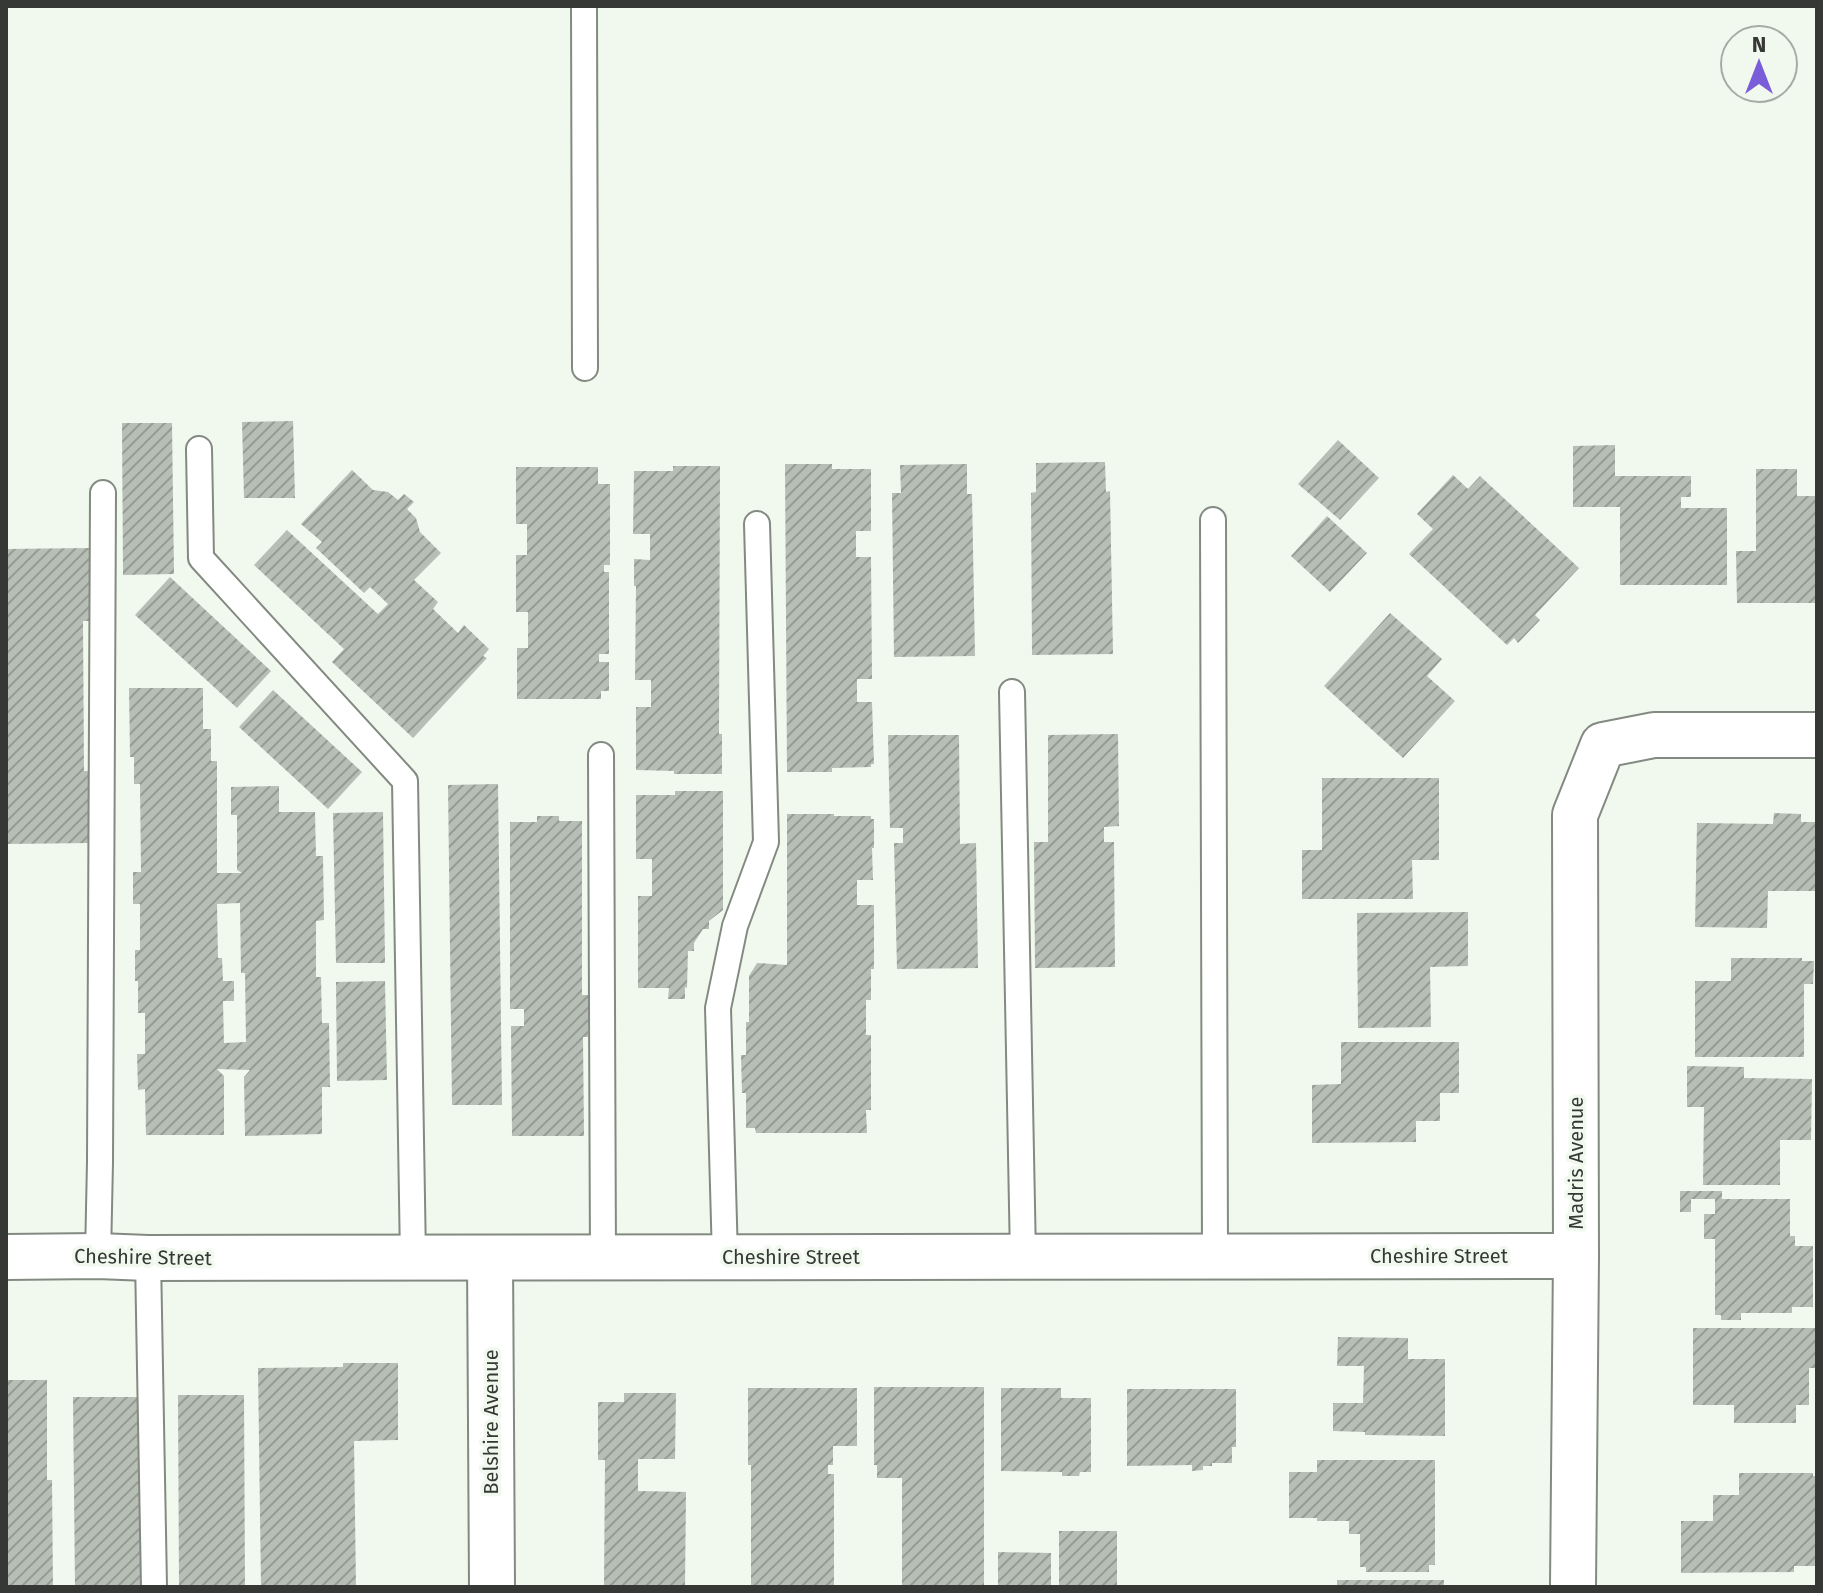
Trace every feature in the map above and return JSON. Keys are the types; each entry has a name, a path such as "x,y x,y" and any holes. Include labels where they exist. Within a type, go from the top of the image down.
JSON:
{"street":[{"name":"Madris Avenue","path":"1573,1587 1575,815 1603,745 1654,735 1817,735"},
{"name":"Cheshire Street","path":"6,1257 1576,1256"},
{"name":"Belshire Avenue","path":"490,1258 492,1587"}],"lane":[{"path":"584,6 585,368"},
{"path":"199,449 201,558 405,781 413,1258"},
{"path":"98,1256 103,493"},
{"path":"1213,520 1215,1257"},
{"path":"725,1258 718,1008 735,926 766,842 757,524"},
{"path":"1012,692 1023,1257"},
{"path":"601,755 603,1258"},
{"path":"148,1258 154,1587"}],"building":[{"path":"293,421 295,498 244,498 242,422"},
{"path":"122,423 172,423 174,574 123,575"},
{"path":"1338,440 1379,478 1340,520 1298,484"},
{"path":"1615,445 1615,476 1691,476 1691,497 1681,497 1681,508 1727,508 1727,585 1620,585 1620,507 1573,507 1573,446"},
{"path":"1105,462 1106,492 1110,491 1113,654 1032,655 1031,493 1036,492 1036,463"},
{"path":"785,464 832,464 832,469 871,469 871,531 856,531 856,557 871,557 872,679 857,679 857,702 872,702 874,764 871,767 832,768 832,772 787,772"},
{"path":"967,464 967,494 972,494 975,656 894,657 892,493 901,493 900,465"},
{"path":"673,466 720,466 719,734 722,734 722,774 636,770 636,707 651,707 651,680 635,680 634,559 650,560 650,534 633,534 634,471 673,471"},
{"path":"516,467 598,467 598,484 610,484 610,565 604,565 604,572 609,572 609,654 599,654 599,662 609,662 609,691 601,691 601,699 517,699 517,648 528,648 528,612 516,612 516,555 527,555 527,524 516,524"},
{"path":"1756,469 1797,469 1797,496 1817,496 1817,603 1737,603 1736,551 1756,551"},
{"path":"352,470 373,490 388,492 398,500 404,494 414,502 407,509 416,518 420,532 441,553 414,580 438,602 433,609 458,633 464,625 489,649 483,656 487,658 413,738 332,662 344,649 254,565 287,530 378,614 388,604 370,587 364,593 316,548 322,542 301,524"},
{"path":"1453,475 1468,489 1480,476 1579,568 1535,615 1540,620 1518,643 1514,638 1507,645 1409,554 1433,529 1417,514"},
{"path":"1327,516 1367,553 1330,592 1291,556"},
{"path":"89,548 89,621 83,621 84,771 90,771 91,843 6,844 6,549"},
{"path":"170,577 271,671 237,708 135,615"},
{"path":"1390,613 1442,659 1427,676 1455,701 1403,758 1324,686"},
{"path":"129,688 203,688 203,729 211,729 211,761 217,761 217,873 242,873 237,870 237,815 231,815 231,787 279,786 279,812 315,812 316,856 323,856 324,920 316,921 316,977 321,977 322,1023 329,1023 330,1087 322,1087 322,1134 245,1136 244,1077 250,1070 217,1069 224,1076 224,1135 146,1135 145,1089 138,1090 137,1054 145,1054 145,1013 138,1013 138,981 135,981 135,950 140,950 140,904 133,904 133,872 141,872 140,784 134,784 134,757 130,757","holes":["240,903 241,973 245,973 246,1042 224,1043 223,1001 234,1001 234,981 223,981 222,958 218,958 217,904"]},
{"path":"273,690 362,772 328,809 239,727"},
{"path":"1118,734 1119,826 1104,827 1104,842 1114,842 1115,967 1035,968 1034,842 1048,842 1048,735"},
{"path":"888,735 959,735 960,844 976,843 978,968 897,969 894,843 903,843 903,828 890,828"},
{"path":"1322,778 1439,778 1439,860 1412,860 1413,899 1302,899 1302,850 1322,850"},
{"path":"498,784 502,1105 452,1105 448,785"},
{"path":"675,791 723,791 723,910 709,921 709,929 703,929 694,943 694,951 688,951 685,999 668,999 669,988 638,988 638,896 652,896 652,859 636,859 636,795 675,795"},
{"path":"383,812 385,963 336,963 333,813"},
{"path":"1774,813 1801,814 1801,822 1817,822 1817,891 1768,891 1767,928 1695,927 1697,823 1773,824"},
{"path":"787,814 871,816 874,819 873,880 857,880 857,905 874,905 874,969 871,969 871,1000 866,1000 866,1035 871,1035 871,1110 866,1110 867,1133 756,1133 755,1128 746,1128 741,1055 746,1055 749,976 757,963 787,965"},
{"path":"537,816 559,816 559,821 582,821 582,995 588,995 588,1037 583,1037 584,1136 512,1136 511,1026 524,1026 524,1009 510,1009 510,822 537,822"},
{"path":"1468,912 1468,966 1430,967 1431,1027 1358,1028 1357,913"},
{"path":"1731,958 1802,958 1802,961 1814,961 1813,984 1804,984 1804,1057 1695,1057 1695,981 1731,981"},
{"path":"385,981 387,1080 337,1081 336,982"},
{"path":"1341,1042 1459,1042 1459,1093 1440,1093 1440,1121 1416,1121 1416,1142 1312,1143 1312,1085 1341,1084"},
{"path":"1687,1066 1744,1067 1744,1078 1812,1079 1811,1140 1780,1140 1780,1185 1703,1185 1704,1107 1687,1107"},
{"path":"1680,1191 1722,1191 1722,1199 1790,1199 1790,1236 1795,1236 1795,1246 1813,1246 1813,1307 1792,1307 1792,1313 1741,1313 1741,1320 1721,1320 1721,1315 1715,1315 1715,1239 1704,1239 1704,1214 1715,1214 1715,1199 1691,1199 1691,1212 1680,1212"},
{"path":"1693,1328 1817,1328 1817,1368 1809,1368 1809,1405 1796,1405 1796,1423 1734,1423 1734,1405 1693,1405"},
{"path":"1338,1337 1408,1338 1408,1359 1445,1359 1445,1436 1365,1435 1365,1432 1333,1431 1333,1403 1363,1403 1364,1366 1337,1366"},
{"path":"343,1363 398,1363 398,1440 354,1441 356,1587 261,1587 258,1368 343,1367"},
{"path":"6,1380 47,1380 47,1480 52,1480 53,1587 6,1587"},
{"path":"874,1387 984,1387 984,1587 902,1587 902,1478 877,1478 877,1465 874,1465"},
{"path":"748,1388 857,1388 857,1446 833,1446 833,1465 828,1465 828,1474 834,1474 834,1587 751,1587"},
{"path":"1001,1388 1061,1388 1061,1398 1091,1398 1091,1472 1062,1476 1062,1472 1001,1471"},
{"path":"1127,1389 1236,1389 1236,1447 1232,1447 1232,1463 1212,1463 1212,1466 1203,1466 1203,1470 1192,1471 1192,1465 1127,1466"},
{"path":"624,1393 676,1393 675,1459 638,1459 638,1491 686,1492 685,1587 604,1587 605,1460 598,1460 598,1402 624,1402"},
{"path":"178,1395 244,1395 245,1587 179,1587"},
{"path":"73,1397 140,1397 141,1587 75,1587"},
{"path":"1317,1460 1435,1460 1435,1565 1429,1565 1429,1572 1366,1572 1366,1567 1360,1567 1360,1534 1349,1534 1349,1521 1289,1518 1289,1472 1317,1472"},
{"path":"1739,1473 1813,1473 1817,1476 1817,1566 1794,1566 1794,1572 1681,1573 1681,1521 1713,1521 1713,1495 1739,1495"},
{"path":"1059,1531 1117,1531 1117,1587 1059,1587"},
{"path":"998,1552 1051,1553 1051,1587 998,1587"},
{"path":"1337,1580 1444,1580 1444,1587 1337,1587"}]}
